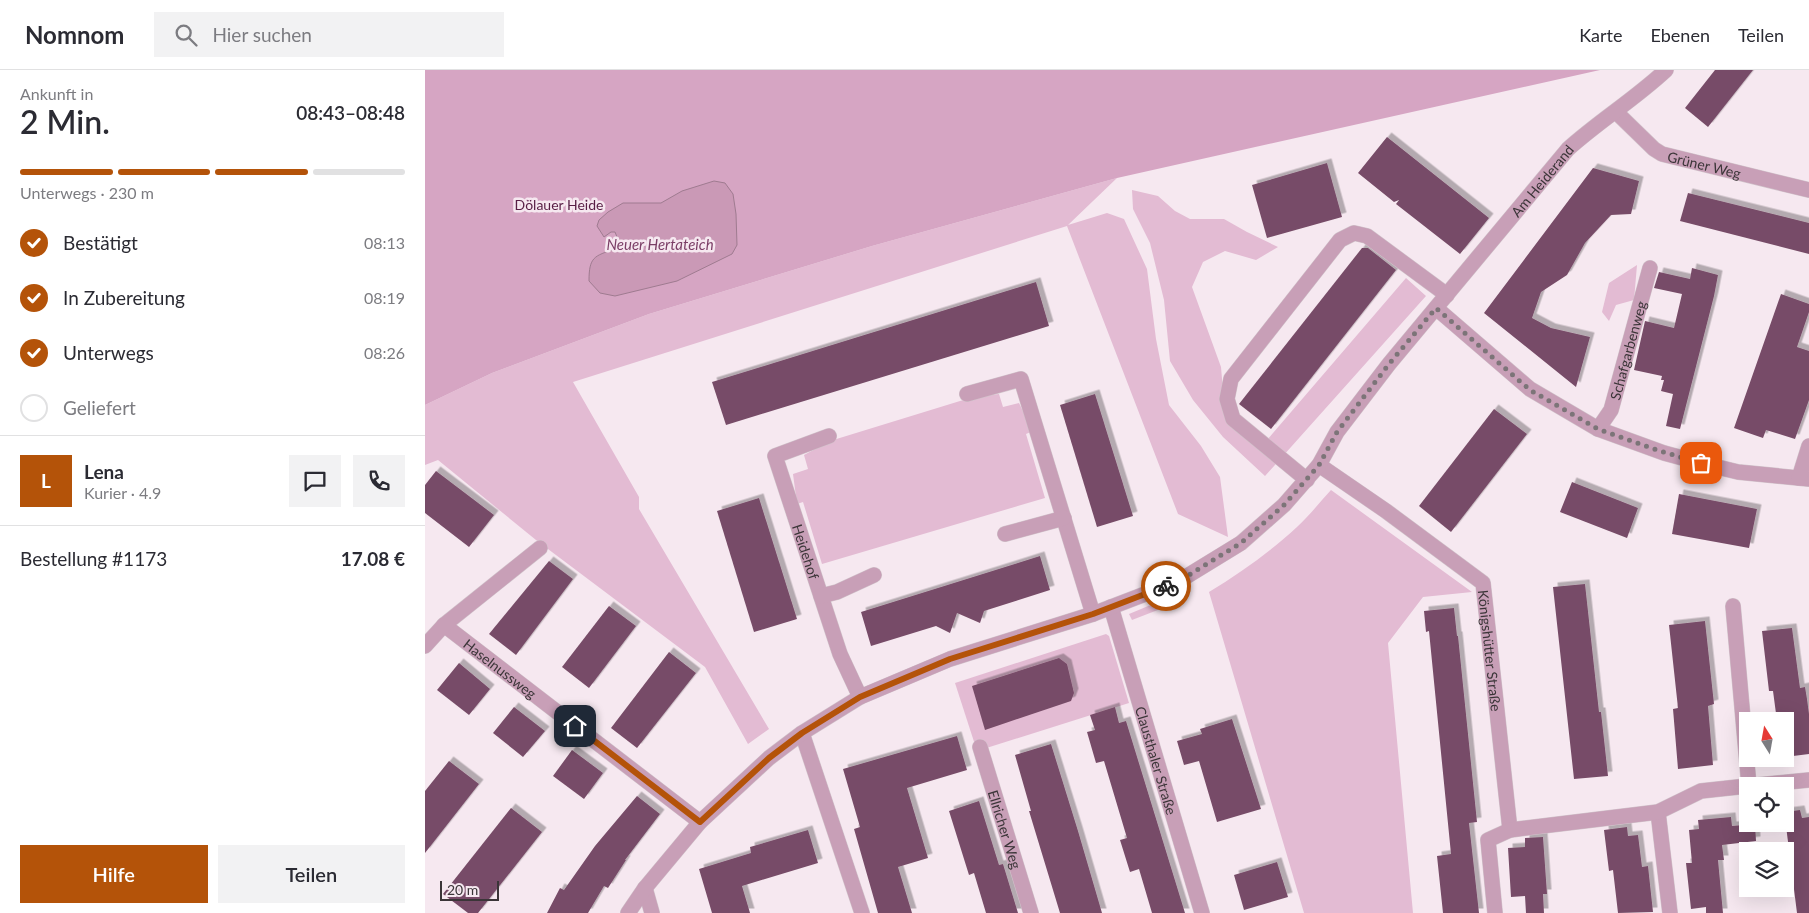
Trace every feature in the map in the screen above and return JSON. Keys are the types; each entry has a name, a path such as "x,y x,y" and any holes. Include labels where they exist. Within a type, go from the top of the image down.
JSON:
{"street":[{"name":"Am Heiderand","path":"628,913 645,888 700,822 769,758 802,733 860,697 950,659 1093,614 1179,581 1241,543 1284,505 1307,480 1319,465 1337,432 1389,364 1568,149 1666,70"},
{"name":"Grüner Weg","path":"1616,112 1654,150 1662,154 1809,190"},
{"path":"1307,480 1233,419 1227,399 1231,379 1340,240 1354,233 1367,236 1447,295"},
{"name":"Schafgarbenweg","path":"1598,429 1611,410 1650,268"},
{"path":"1436,308 1530,390 1598,429 1663,452 1738,472 1804,478 1809,446"},
{"path":"967,394 1021,379 1093,614"},
{"name":"Heidehof","path":"829,436 775,456 840,654 860,697"},
{"name":"Königshütter Straße","path":"1319,465 1386,511 1483,583 1510,830"},
{"path":"1005,534 1064,518"},
{"path":"425,646 443,625 540,548"},
{"path":"821,596 837,592 874,575"},
{"path":"1733,606 1747,777"},
{"name":"Clausthaler Straße","path":"1111,607 1202,913"},
{"name":"Haselnussweg","path":"443,625 700,822"},
{"path":"802,733 862,913"},
{"name":"Ellricher Weg","path":"980,747 1031,913"},
{"path":"1794,781 1809,780"},
{"path":"1495,913 1488,840 1510,830 1658,812 1701,791 1739,787"},
{"path":"1658,812 1670,913"},
{"path":"645,888 652,913"}],"shaded area":[{"path":"1117,178 1068,225 1107,213 1124,219 1147,269 1156,339 1169,405 1201,446 1220,477 1228,537 1178,514 1067,226 573,382 639,497 639,509 769,729 748,744 705,667 536,540 438,460 425,465 425,405 492,373 649,314 872,246"},
{"path":"1132,190 1158,196 1175,211 1190,219 1224,219 1278,247 1256,260 1225,251 1203,262 1192,287 1221,367 1223,391 1238,414 1267,440 1406,278 1426,296 1265,476 1223,437 1193,400 1170,361 1164,300 1150,243 1133,209"},
{"path":"1637,265 1634,300 1616,305 1609,321 1602,312 1609,283"},
{"path":"999,394 1003,407 1019,403 1033,431 1026,434 1045,498 822,564 803,502 797,504 793,474 808,469 804,455 830,441 973,397"},
{"path":"1331,490 1472,592 1423,597 1388,643 1413,913 1304,913 1209,592 1243,570 1276,545 1301,523"},
{"path":"1165,599 1168,606 1132,620 1129,614"},
{"path":"1106,634 1109,636 1129,703 977,751 955,683"}],"green space":[{"name":"Dölauer Heide","path":"425,70 1600,70 1117,178 872,246 649,314 492,373 425,405"}],"water":[{"name":"Neuer Hertateich","path":"714,181 725,183 733,194 737,245 732,254 677,281 615,296 600,293 589,281 590,267 594,259 615,249 619,242 615,232 611,232 604,237 597,226 599,220 608,212 623,203 661,203 682,191"}],"building":[{"path":"1715,70 1753,70 1708,127 1685,108"},
{"path":"1387,137 1489,218 1460,254 1396,204 1399,200 1394,202 1358,173"},
{"path":"1327,163 1342,217 1267,238 1252,185"},
{"path":"1593,168 1639,181 1631,214 1611,215 1585,243 1567,275 1541,292 1532,318 1551,328 1590,337 1576,387 1484,313"},
{"path":"1688,193 1809,223 1809,254 1680,221"},
{"path":"1362,248 1368,248 1396,270 1271,429 1239,404"},
{"path":"1692,268 1718,275 1680,429 1666,426 1673,394 1661,391 1664,380 1661,380 1662,376 1634,370 1645,321 1674,328 1682,294 1654,288 1659,272 1690,279"},
{"path":"1036,282 1049,326 726,425 712,382"},
{"path":"1781,294 1809,304 1809,312 1797,347 1809,351 1809,400 1795,439 1766,430 1763,438 1734,428"},
{"path":"1095,394 1133,516 1097,527 1060,405"},
{"path":"1494,409 1527,434 1451,532 1419,506"},
{"path":"436,471 494,515 469,547 425,513 425,485"},
{"path":"1572,482 1638,508 1627,538 1560,512"},
{"path":"1679,494 1757,509 1749,548 1672,534"},
{"path":"759,498 797,619 754,632 717,511"},
{"path":"1040,556 1050,590 984,611 980,623 957,613 950,633 936,626 871,646 861,612"},
{"path":"549,561 573,579 516,655 489,634"},
{"path":"1585,584 1608,776 1574,779 1553,587"},
{"path":"609,606 636,626 589,688 562,667"},
{"path":"1454,608 1477,822 1469,823 1479,913 1443,913 1437,856 1451,854 1429,631 1426,632 1424,611"},
{"path":"1705,621 1714,704 1708,706 1713,765 1678,769 1673,709 1678,708 1669,625"},
{"path":"1792,628 1800,688 1805,687 1807,699 1809,754 1794,756 1794,712 1776,712 1773,691 1769,691 1762,631"},
{"path":"669,652 696,673 637,748 611,728"},
{"path":"1059,658 1067,664 1074,693 1071,701 985,730 972,686"},
{"path":"459,663 490,689 469,715 437,690"},
{"path":"514,707 545,731 523,757 493,733"},
{"path":"1115,707 1119,723 1126,721 1185,913 1152,913 1139,869 1130,872 1120,840 1127,838 1104,761 1096,763 1087,732 1095,730 1090,715"},
{"path":"1232,719 1261,809 1217,822 1199,761 1184,765 1177,741 1202,734 1200,729"},
{"path":"957,736 967,770 907,788 928,858 898,867 912,913 878,913 854,829 860,827 843,769"},
{"path":"1051,744 1102,913 1060,913 1029,811 1031,811 1015,755"},
{"path":"572,750 603,773 584,799 553,776"},
{"path":"449,761 479,784 425,853 425,791"},
{"path":"637,796 660,814 625,860 608,888 604,886 588,913 547,913 560,888 564,890 595,846"},
{"path":"979,801 999,865 1003,864 1018,913 986,913 974,873 969,875 949,811"},
{"path":"511,808 542,832 478,913 468,913 443,894"},
{"path":"1800,810 1802,818 1809,817 1809,913 1797,913 1794,889 1794,842 1788,842 1787,832 1794,832 1794,811"},
{"path":"1731,817 1732,826 1739,825 1739,832 1755,832 1756,841 1722,845 1724,860 1718,860 1723,913 1706,913 1706,907 1691,909 1686,863 1692,863 1689,830 1699,829 1698,820"},
{"path":"1627,827 1628,836 1638,835 1642,867 1648,866 1653,912 1618,913 1613,870 1609,871 1604,830"},
{"path":"808,830 818,863 742,886 750,913 712,913 699,869 751,853 750,847"},
{"path":"1543,837 1547,894 1543,894 1544,913 1526,913 1525,896 1511,897 1508,848 1525,847 1525,838"},
{"path":"1277,862 1288,897 1244,910 1234,875"}],"way so far":[{"path":"1166,586 1179,581 1241,543 1284,505 1319,465 1337,432 1389,364 1436,308 1530,390 1598,429 1701,463"}],"route":[{"path":"575,726 700,822 769,758 802,733 860,697 950,659 1093,614 1166,586"}]}
